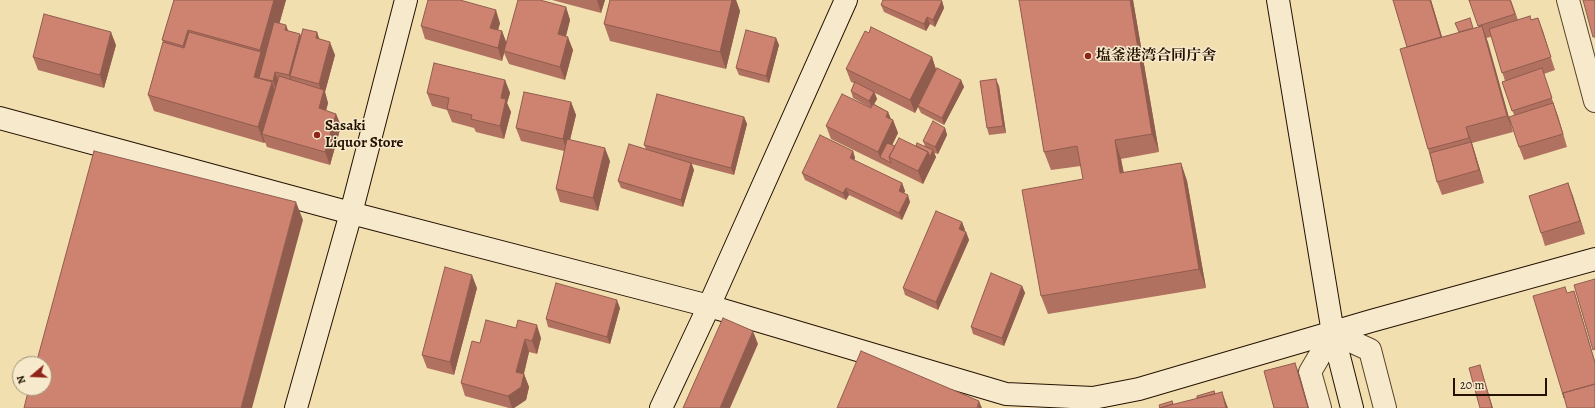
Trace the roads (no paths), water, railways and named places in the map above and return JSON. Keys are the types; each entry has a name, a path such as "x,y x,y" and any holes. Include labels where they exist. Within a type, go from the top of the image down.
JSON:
{"street":[{"path":"296,408 351,213 406,0"},
{"path":"661,408 709,306 846,0"},
{"path":"1278,0 1333,333 1352,408"},
{"path":"1568,0 1595,101"},
{"path":"0,118 351,213 709,306 1006,401 1093,398 1138,389 1595,259"},
{"path":"1320,408 1310,372 1333,333"},
{"path":"1333,333 1370,350 1385,408"}],"place":[{"name":"塩釜港湾合同庁舎","path":"1088,56"},
{"name":"Sasaki Liquor Store","path":"317,135"}]}
